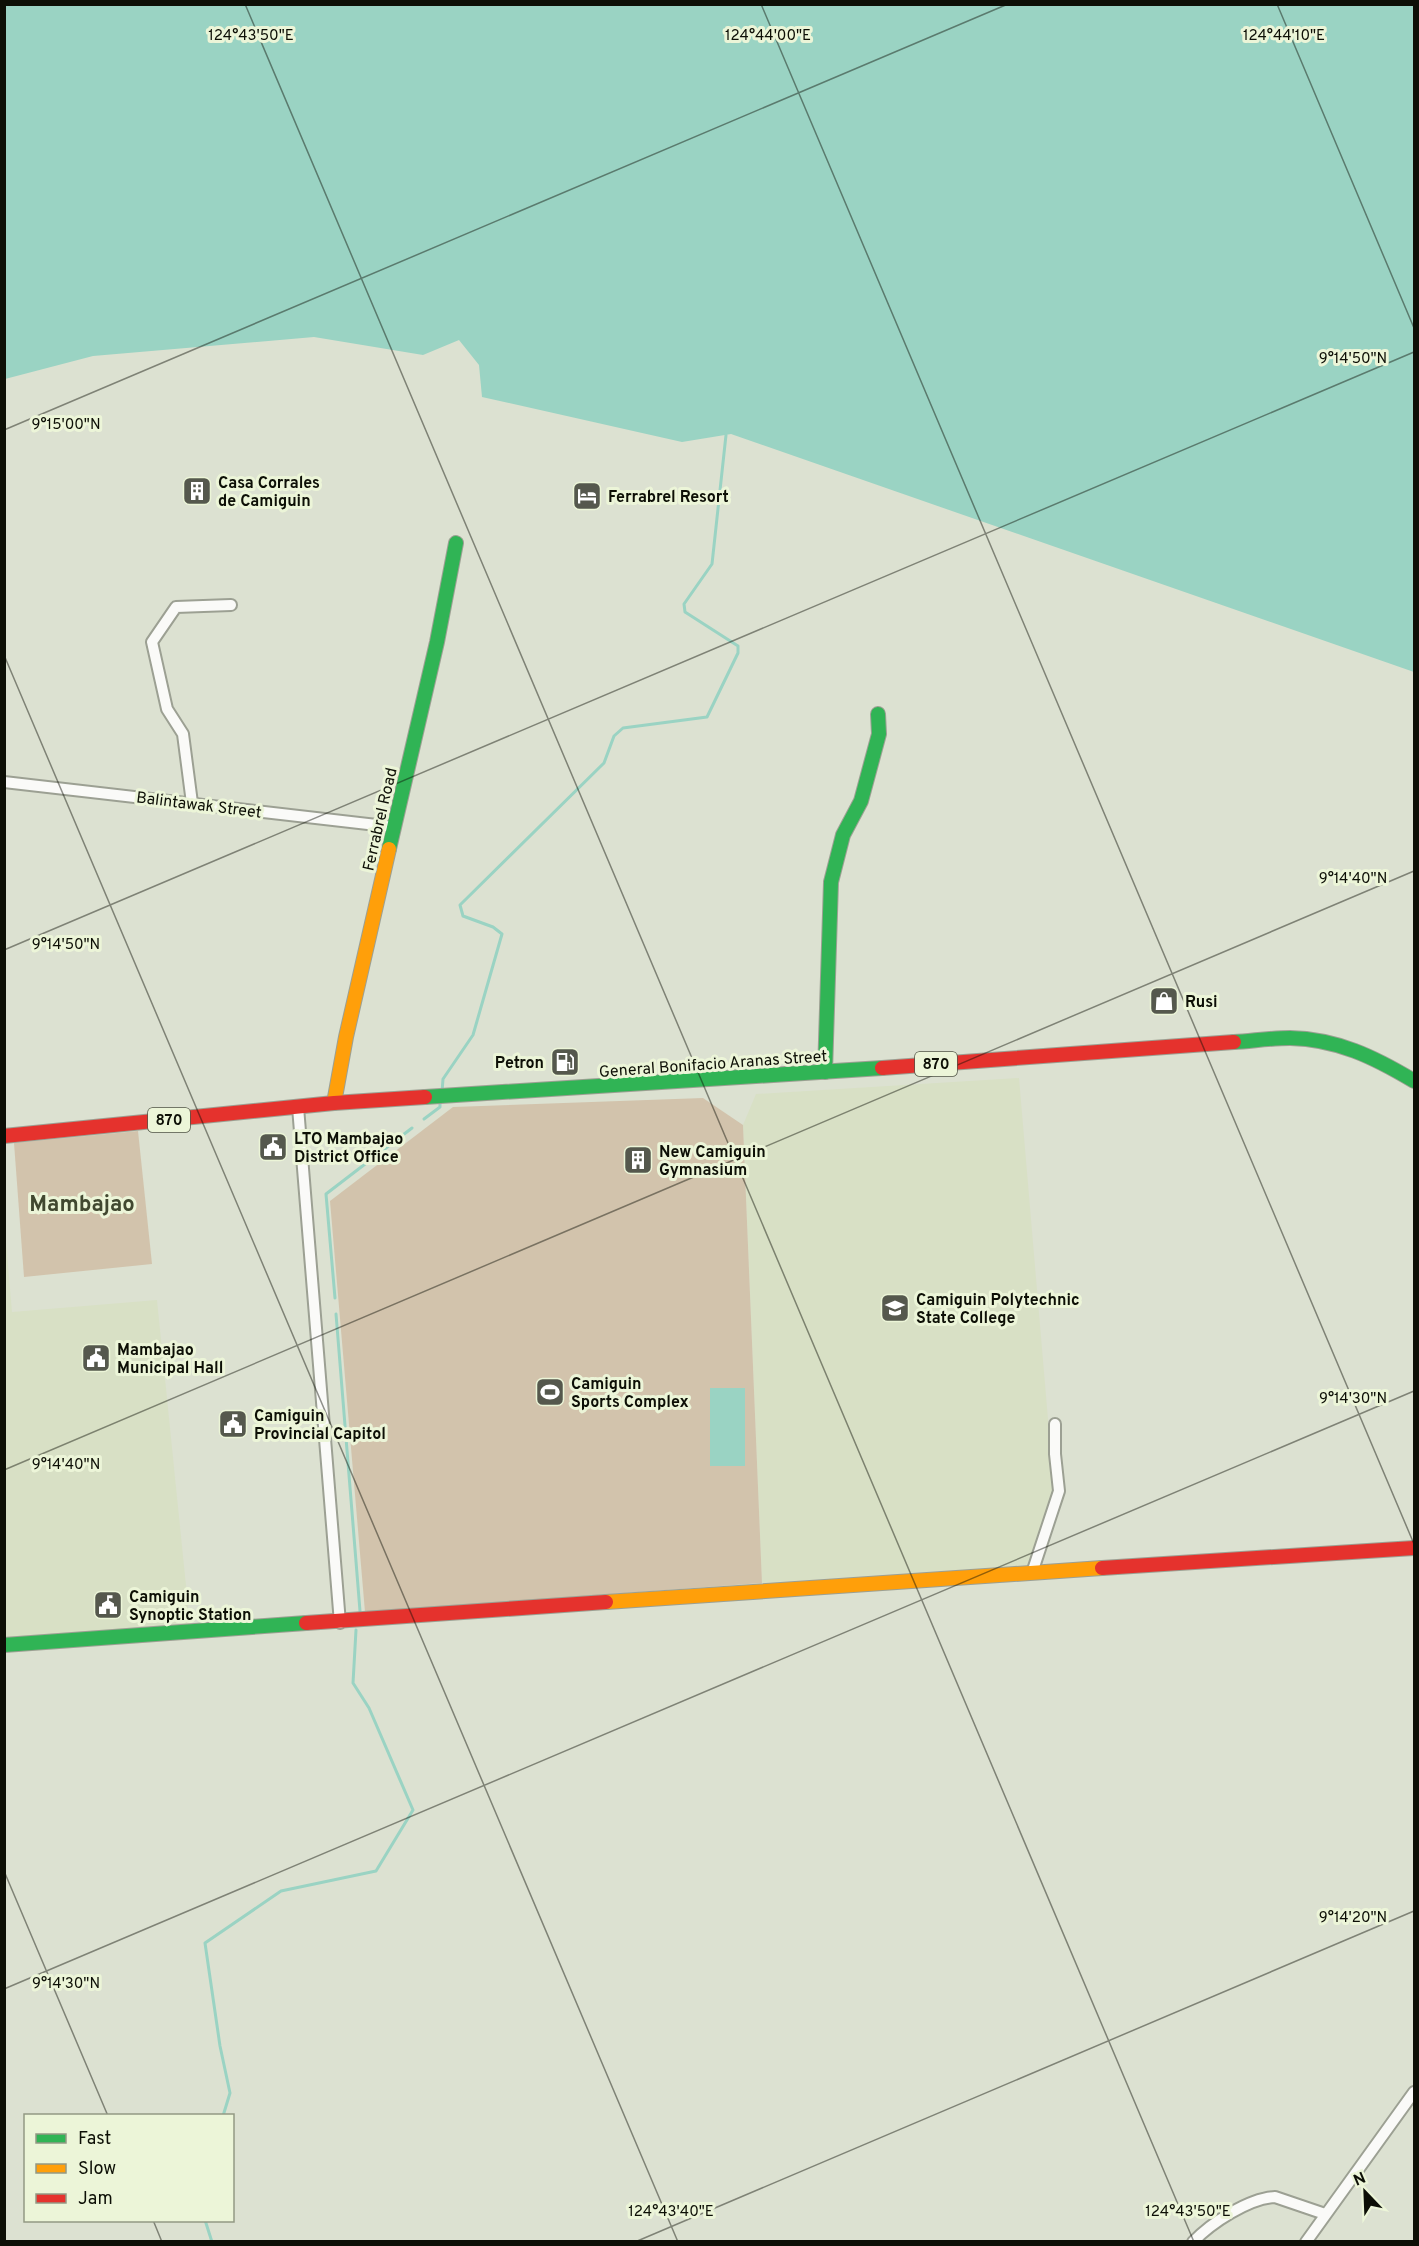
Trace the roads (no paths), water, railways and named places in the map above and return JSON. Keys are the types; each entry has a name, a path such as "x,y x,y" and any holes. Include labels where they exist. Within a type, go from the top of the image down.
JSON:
{"street":[{"name":"Ferrabrel Road","path":"334,1103 346,1037 436,642 456,543"},
{"path":"192,803 183,734 167,709 152,642 176,607 231,605"},
{"path":"825,1072 831,882 843,835 861,801 879,734 878,714"},
{"name":"Balintawak Street","path":"4,782 394,827"},
{"name":"General Bonifacio Aranas Street","path":"4,1136 334,1103 825,1072 1288,1038 1332,1042 1353,1047 1414,1081"},
{"path":"298,1107 340,1623"},
{"path":"1032,1573 1059,1491 1055,1424"},
{"path":"4,1645 1414,1548"},
{"path":"1306,2241 1414,2092"},
{"path":"1193,2241 1239,2208 1267,2197 1275,2197 1326,2214"}],"water":[{"path":"5,4 1414,5 1414,672 731,434 682,442 482,397 479,365 459,340 423,355 314,337 93,356 5,379"},
{"path":"710,1388 745,1388 745,1466 710,1466"}],"waterway":[{"path":"442,1092 443,1079 473,1035 502,934 493,927 463,916 460,905 604,763 614,736 623,728 707,717 738,653 738,646 685,612 684,604 712,564 726,435"},
{"path":"424,1119 440,1107 440,1101"},
{"path":"335,1298 326,1194 412,1128"},
{"path":"336,1314 360,1611"},
{"path":"224,2114 230,2093 220,2046 205,1943 281,1891 376,1871 413,1810 369,1708 353,1683 356,1630"},
{"path":"206,2222 212,2242"}],"place":[{"name":"Casa Corrales de Camiguin","path":"197,491"},
{"name":"Ferrabrel Resort","path":"587,496"},
{"name":"Rusi","path":"1164,1001"},
{"name":"Petron","path":"565,1062"},
{"name":"LTO Mambajao District Office","path":"273,1147"},
{"name":"New Camiguin Gymnasium","path":"638,1160"},
{"name":"Camiguin Polytechnic State College","path":"895,1308"},
{"name":"Mambajao Municipal Hall","path":"96,1358"},
{"name":"Camiguin Sports Complex","path":"550,1392"},
{"name":"Camiguin Provincial Capitol","path":"233,1424"},
{"name":"Camiguin Synoptic Station","path":"108,1605"}],"district":[{"name":"Mambajao","path":"82,1203"}]}
